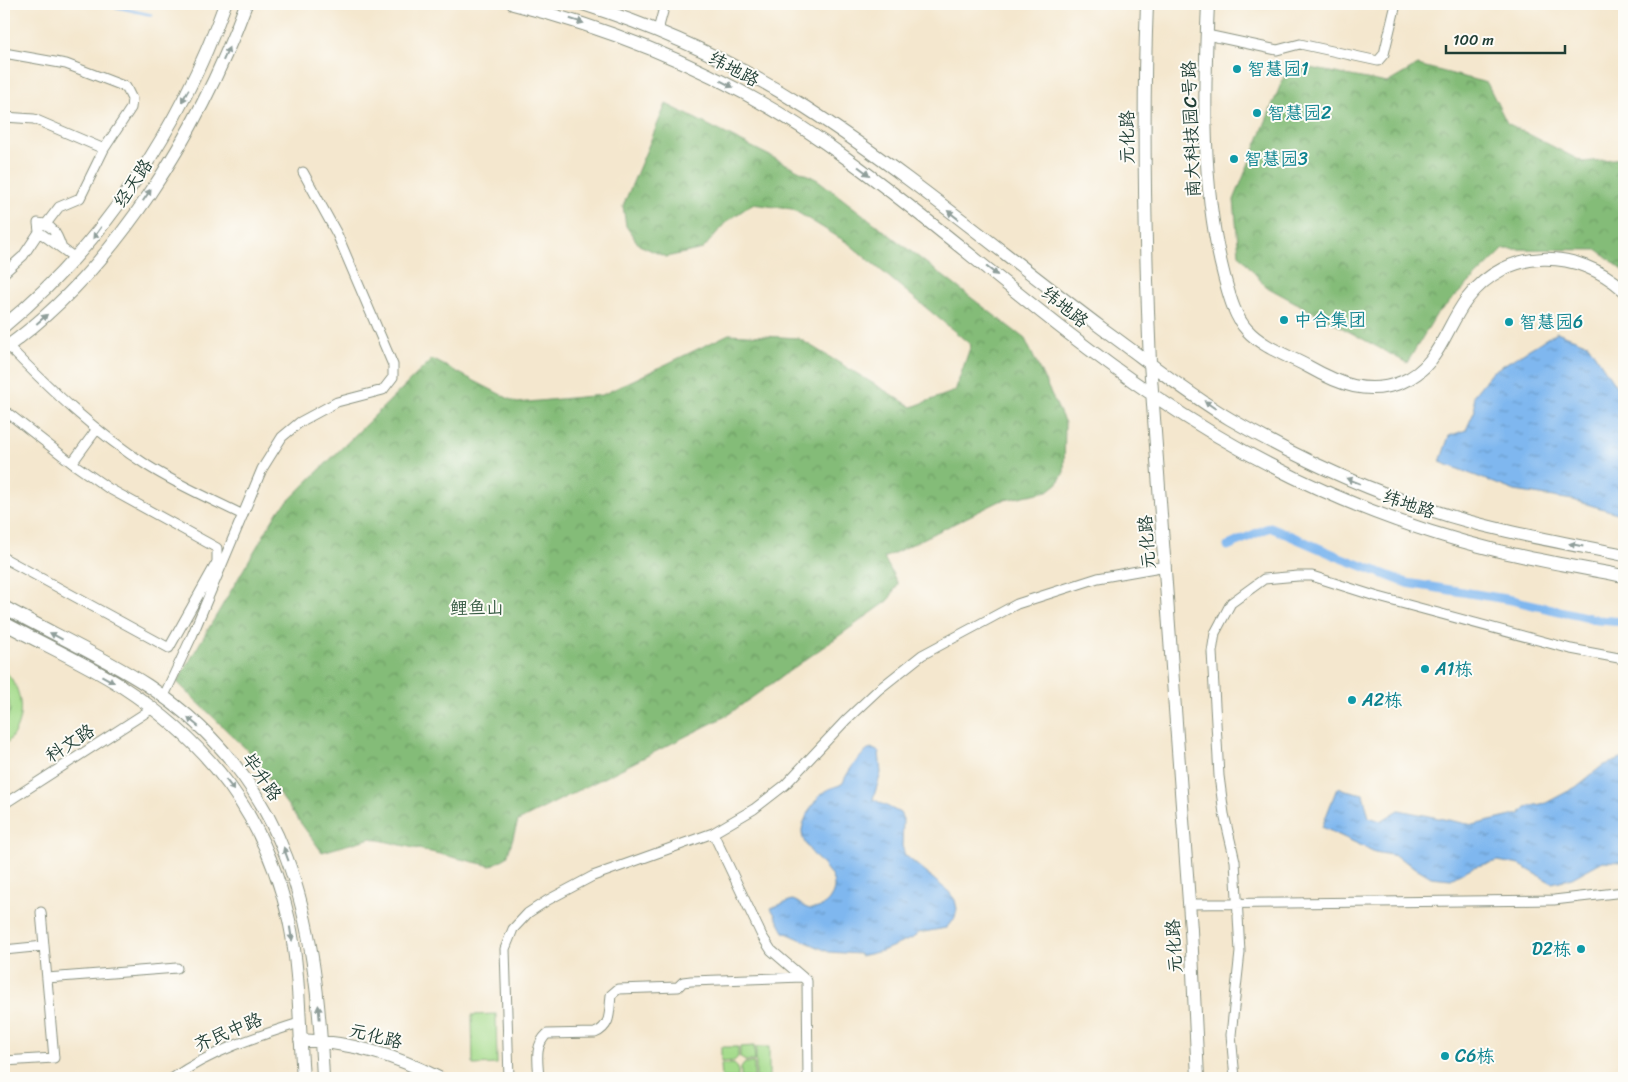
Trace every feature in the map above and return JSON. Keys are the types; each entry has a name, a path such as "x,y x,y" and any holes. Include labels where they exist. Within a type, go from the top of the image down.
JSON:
{"main road":[{"name":"经天路","path":"4,326 53,283 91,242 129,187 166,131 188,91 226,4"},
{"name":"经天路","path":"6,348 67,297 106,252 145,198 210,90 246,4"},
{"name":"纬地路","path":"513,4 609,32 686,63 745,93 797,124 887,188 1085,347 1154,396 1217,435 1318,490 1411,525 1499,551 1624,576"},
{"name":"纬地路","path":"583,4 687,42 749,74 806,107 904,177 1037,280 1150,364 1228,418 1327,471 1418,506 1504,531 1624,555"},
{"name":"元化路","path":"1148,4 1144,115 1150,364 1154,396 1190,904 1198,1078"},
{"name":"南大科技园C号路","path":"1208,4 1206,35 1208,186 1227,287 1241,322 1257,339 1347,386 1367,389 1386,387 1404,381 1424,369 1443,344 1449,328 1467,300 1485,281 1506,268 1536,259 1567,260 1596,270 1624,290"},
{"name":"毕升路","path":"4,607 140,681 215,742 251,789 280,836 296,882 309,933 322,1041 323,1078"},
{"name":"毕升路","path":"4,623 119,685 153,708 211,761 242,802 260,835 277,878 289,920 294,958 303,1078"},
{"name":"元化路","path":"300,1040 322,1041 411,1063 439,1078"}],"street":[{"path":"658,30 665,4"},
{"path":"1206,35 1278,50 1300,44 1378,61 1384,54 1396,4"},
{"path":"4,54 66,64 126,87 132,98 131,108 104,149 80,198 59,207 46,224"},
{"path":"4,117 34,118 104,149"},
{"path":"162,698 192,636 267,460 288,430 313,414 338,402 383,390 393,377 393,365 337,234 303,172"},
{"path":"4,273 23,256 39,232 38,223 46,224 57,234 61,246"},
{"path":"39,232 50,242 61,246 75,258"},
{"path":"6,348 96,429 162,474 243,515"},
{"path":"4,410 72,463 108,488 217,548 216,562 169,648 4,558"},
{"path":"72,463 96,429"},
{"path":"509,1078 504,969 505,949 513,930 528,913 593,876 713,833 754,809 784,784 878,690 922,655 1017,604 1098,578 1166,566"},
{"path":"1235,1078 1231,1035 1240,952 1235,861 1224,814 1219,776 1212,652 1215,633 1231,604 1264,579 1312,576 1374,596 1572,649 1624,659"},
{"name":"科文路","path":"4,804 153,708"},
{"path":"713,833 762,936 771,950 807,981 808,1078"},
{"path":"1190,904 1554,900 1624,892"},
{"path":"4,1061 54,1058 41,912"},
{"path":"4,950 44,946"},
{"path":"47,978 177,968"},
{"path":"539,1078 538,1046 540,1040 547,1034 596,1033 603,1030 608,1024 611,995 618,989 678,987 683,982 691,981 802,977"},
{"name":"齐民中路","path":"173,1078 191,1066 249,1039 299,1023"}],"green space":[{"path":"1289,64 1387,83 1418,65 1487,83 1507,123 1583,162 1624,158 1624,271 1598,250 1504,249 1436,315 1407,363 1265,286 1239,254 1234,200"},
{"name":"鲤鱼山","path":"666,104 818,180 1025,339 1065,423 1064,472 1058,483 1048,491 1000,501 884,558 898,584 888,601 726,716 518,821 507,857 491,866 371,838 322,852 247,750 177,682 278,511 432,359 517,403 602,395 729,334 798,338 912,407 955,391 971,345 848,243 792,209 752,204 725,223 703,249 666,257 639,245 626,226 623,206"},
{"path":"4,670 16,688 20,708 16,729 4,746 4,729 10,710 4,686"},
{"path":"496,1014 497,1064 473,1065 472,1015"},
{"path":"754,1046 755,1061 745,1061 740,1057 740,1047"},
{"path":"721,1047 738,1047 738,1057 734,1061 721,1062"},
{"path":"756,1047 769,1047 769,1077 756,1078"},
{"path":"745,1063 754,1063 754,1078 741,1078 741,1068"},
{"path":"721,1064 734,1064 738,1068 738,1078 722,1078"}],"water":[{"path":"1557,332 1588,344 1624,398 1624,515 1573,500 1515,491 1440,462 1449,436 1466,430 1475,410 1473,396 1492,372"},
{"path":"871,748 879,752 881,773 873,799 900,813 903,819 902,846 905,855 949,892 955,900 957,909 955,918 946,928 918,933 913,938 882,951 860,956 860,954 829,952 784,932 771,908 792,900 806,908 815,909 826,904 829,900 834,890 833,881 803,840 803,825 807,814 818,798 825,791 843,783 854,764"},
{"path":"1624,758 1624,862 1603,861 1572,878 1552,883 1520,865 1498,861 1473,867 1451,879 1431,877 1396,856 1375,852 1322,827 1337,788 1363,794 1369,817 1381,821 1399,810 1473,825 1520,814 1526,807 1546,803 1576,787 1602,766"}],"waterway":[{"path":"102,4 152,15"},
{"path":"1228,546 1270,527 1339,557 1407,583 1512,600 1598,620 1624,622"}],"place":[{"name":"智慧园1","path":"1237,69"},
{"name":"智慧园2","path":"1257,113"},
{"name":"智慧园3","path":"1234,159"},
{"name":"中合集团","path":"1284,320"},
{"name":"智慧园6","path":"1509,322"},
{"name":"A1栋","path":"1425,669"},
{"name":"A2栋","path":"1352,700"},
{"name":"D2栋","path":"1581,949"},
{"name":"C6栋","path":"1445,1056"}]}
